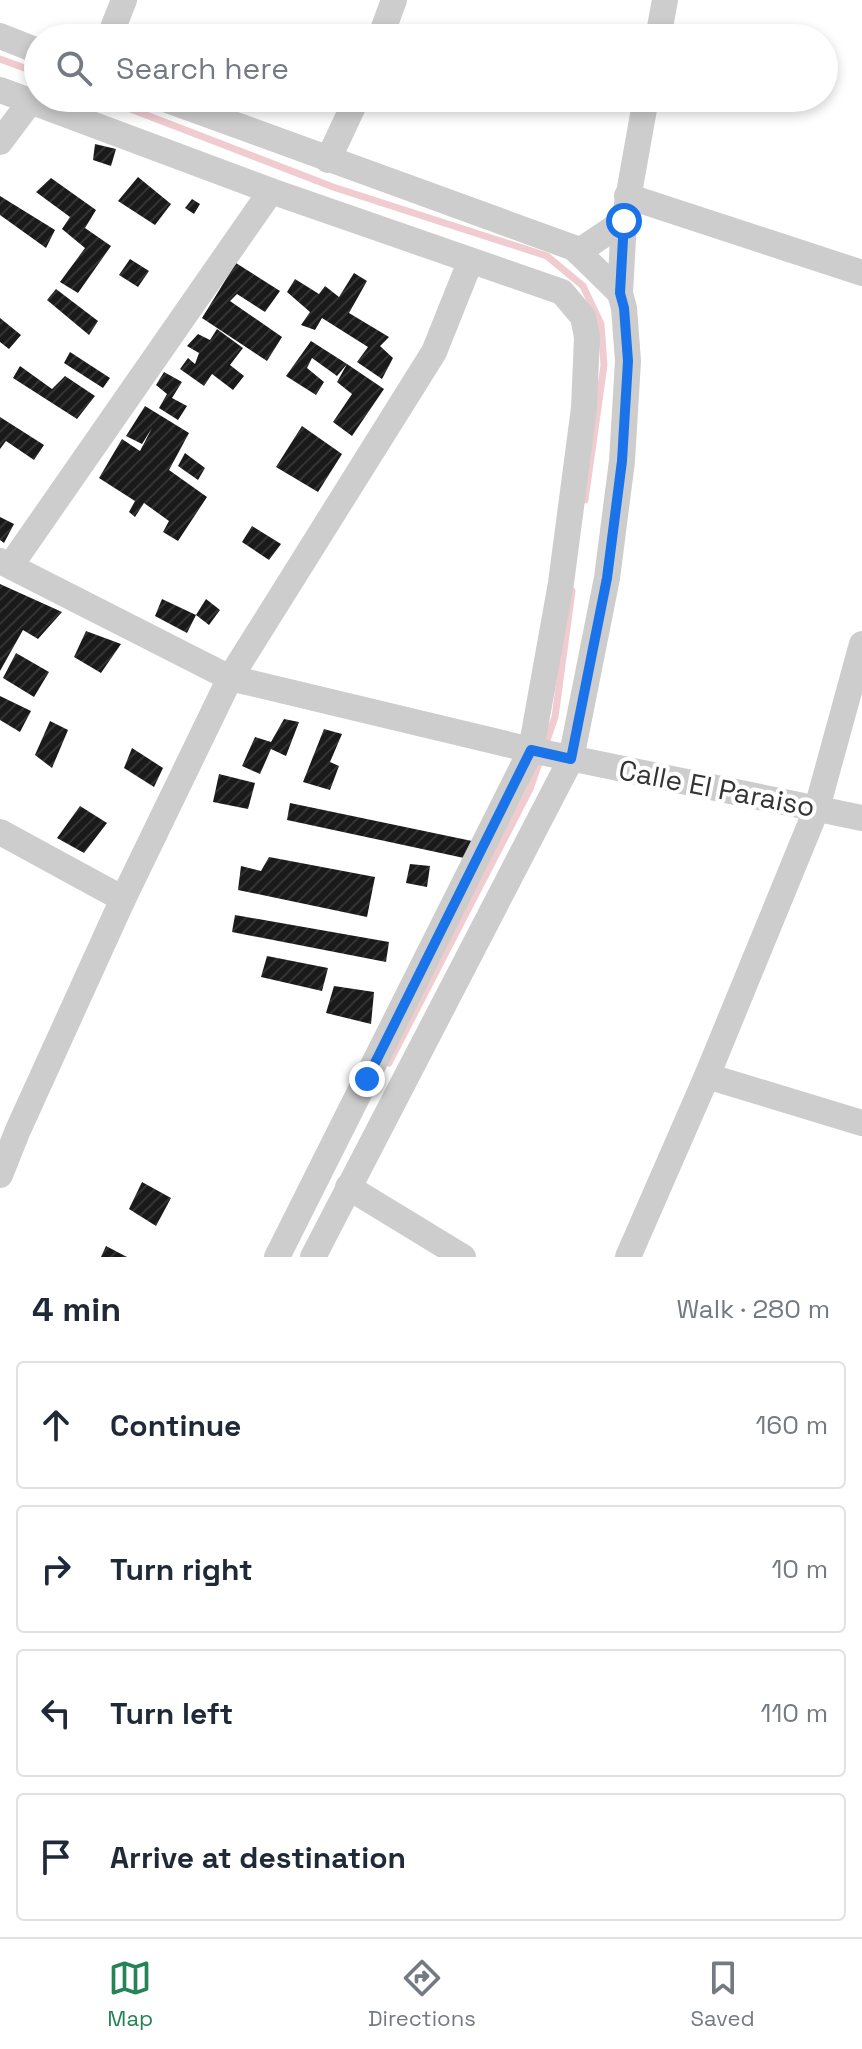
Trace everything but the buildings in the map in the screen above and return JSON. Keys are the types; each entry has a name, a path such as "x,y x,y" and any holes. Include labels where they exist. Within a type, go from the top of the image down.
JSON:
{"street":[{"path":"115,24 124,0"},
{"path":"385,24 394,0"},
{"path":"661,24 665,0"},
{"path":"0,36 24,45"},
{"path":"0,90 24,100"},
{"path":"0,142 24,110"},
{"path":"57,112 470,262 562,292 583,317 587,337 584,408 561,583 531,750 277,1257"},
{"path":"199,112 578,252 620,293"},
{"path":"328,160 350,112"},
{"path":"313,1257 571,759 607,578 622,461 628,361 620,293 626,208 643,112"},
{"path":"6,563 271,191"},
{"path":"578,252 626,208"},
{"path":"626,208 862,273"},
{"path":"0,1175 9,1125 230,678 434,352 470,262"},
{"name":"Calle El Paraiso","path":"6,563 230,678 571,759 862,818"},
{"path":"628,1257 707,1076 817,808 862,644"},
{"path":"0,832 123,899"},
{"path":"707,1076 862,1123"},
{"path":"348,1187 463,1257"}],"waterway":[{"path":"0,59 24,68"},
{"path":"138,112 333,187 547,256 583,286 601,324 604,365 585,500"},
{"path":"389,1063 530,789 555,717 572,591"}],"route":[{"path":"367,1079 531,750 571,759 607,578 622,461 628,361 620,293 624,221"}]}
